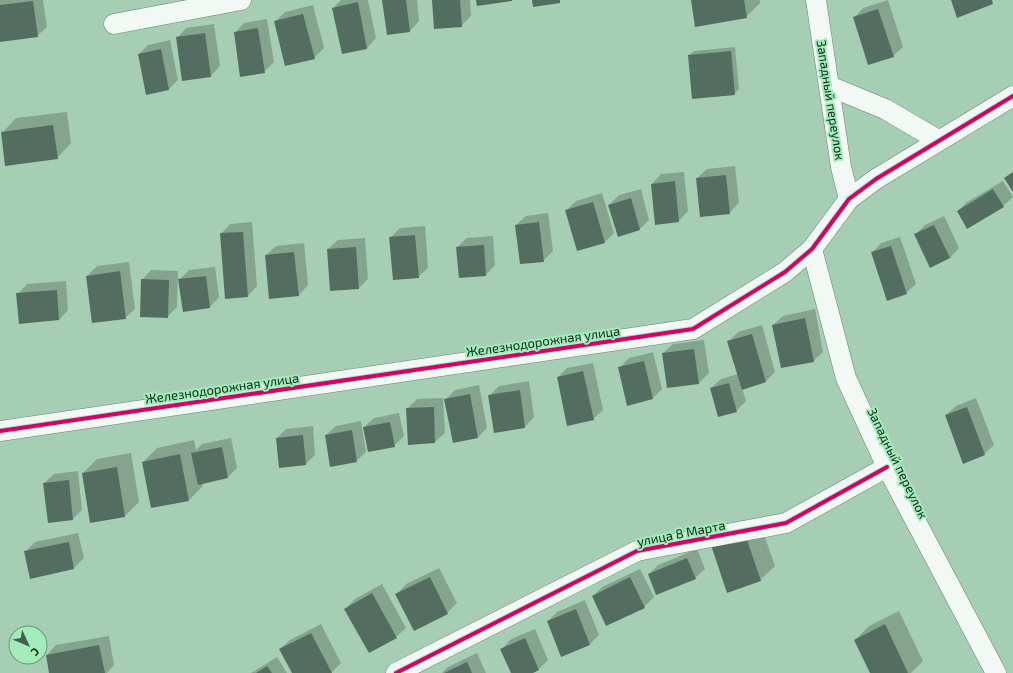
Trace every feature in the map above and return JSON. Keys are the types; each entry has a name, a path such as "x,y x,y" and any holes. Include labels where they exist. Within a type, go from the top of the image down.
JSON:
{"street":[{"path":"114,24 241,0"},
{"name":"Западный переулок","path":"816,0 841,167 849,199"},
{"path":"829,86 885,109 938,140"},
{"name":"Железнодорожная улица","path":"0,431 693,329 785,272 812,249 849,199 876,179 938,140 1013,96"},
{"name":"Западный переулок","path":"812,249 846,378 887,467 996,673"},
{"name":"улица 8 Марта","path":"396,673 636,550 786,523 887,467"}],"building":[{"path":"382,0 406,0 410,32 387,35"},
{"path":"432,0 460,0 462,27 434,29"},
{"path":"476,0 512,0 512,1 477,6"},
{"path":"532,0 560,0 560,3 533,7"},
{"path":"691,0 744,0 747,18 695,27"},
{"path":"951,0 992,0 993,4 957,18"},
{"path":"33,1 38,37 0,42 0,5"},
{"path":"358,2 367,49 342,54 332,8"},
{"path":"878,9 894,57 868,65 853,17"},
{"path":"303,14 315,59 285,66 274,21"},
{"path":"258,28 265,73 240,77 234,32"},
{"path":"205,33 211,77 182,81 176,37"},
{"path":"161,49 169,90 146,95 138,54"},
{"path":"731,51 735,95 692,99 688,55"},
{"path":"53,125 58,159 5,166 1,132"},
{"path":"1013,172 1013,192 1004,178"},
{"path":"726,175 730,214 700,217 696,178"},
{"path":"675,181 679,222 655,225 651,184"},
{"path":"993,189 1004,207 967,229 957,211"},
{"path":"631,198 640,230 618,237 608,205"},
{"path":"593,202 605,243 577,251 565,210"},
{"path":"539,222 544,262 520,264 515,225"},
{"path":"934,225 950,258 930,268 914,234"},
{"path":"243,232 248,297 225,299 220,233"},
{"path":"415,235 419,278 393,280 389,237"},
{"path":"484,245 486,276 459,278 456,247"},
{"path":"891,246 907,294 887,301 871,252"},
{"path":"356,247 359,289 330,291 327,249"},
{"path":"294,252 299,296 269,299 265,255"},
{"path":"120,271 126,319 92,323 86,276"},
{"path":"206,276 210,308 183,312 178,279"},
{"path":"141,279 169,280 168,318 140,317"},
{"path":"57,290 59,320 19,324 16,293"},
{"path":"805,318 814,362 781,368 772,325"},
{"path":"752,334 766,382 742,390 727,341"},
{"path":"694,349 699,384 667,388 662,353"},
{"path":"644,361 653,399 627,406 618,367"},
{"path":"583,371 594,420 567,426 557,377"},
{"path":"729,383 737,412 718,417 710,388"},
{"path":"520,390 525,428 494,433 488,395"},
{"path":"470,394 478,438 453,443 444,399"},
{"path":"434,407 435,443 408,445 406,408"},
{"path":"967,407 985,455 963,464 945,415"},
{"path":"390,422 395,447 368,452 363,427"},
{"path":"352,430 357,462 330,467 325,435"},
{"path":"303,435 306,465 279,468 276,438"},
{"path":"222,447 228,478 198,485 191,453"},
{"path":"180,454 189,501 151,508 142,462"},
{"path":"117,467 125,517 90,523 82,473"},
{"path":"69,480 73,520 48,523 43,483"},
{"path":"745,534 761,581 727,593 711,545"},
{"path":"69,542 74,569 30,579 24,551"},
{"path":"687,558 696,579 656,595 648,574"},
{"path":"430,577 448,614 414,631 395,594"},
{"path":"630,577 645,608 606,626 592,596"},
{"path":"372,593 397,638 369,653 344,609"},
{"path":"576,609 590,645 561,657 547,621"},
{"path":"885,624 908,673 870,673 854,640"},
{"path":"311,633 332,673 292,673 279,649"},
{"path":"525,638 539,670 533,673 511,673 500,649"},
{"path":"99,645 105,673 49,673 48,655"},
{"path":"467,662 472,673 444,673"},
{"path":"267,666 272,673 256,673"}],"cycle path":[{"path":"0,431 693,329 785,272 812,249 849,199 876,179 1013,96"},
{"path":"396,673 637,551 786,523 887,467"}]}
